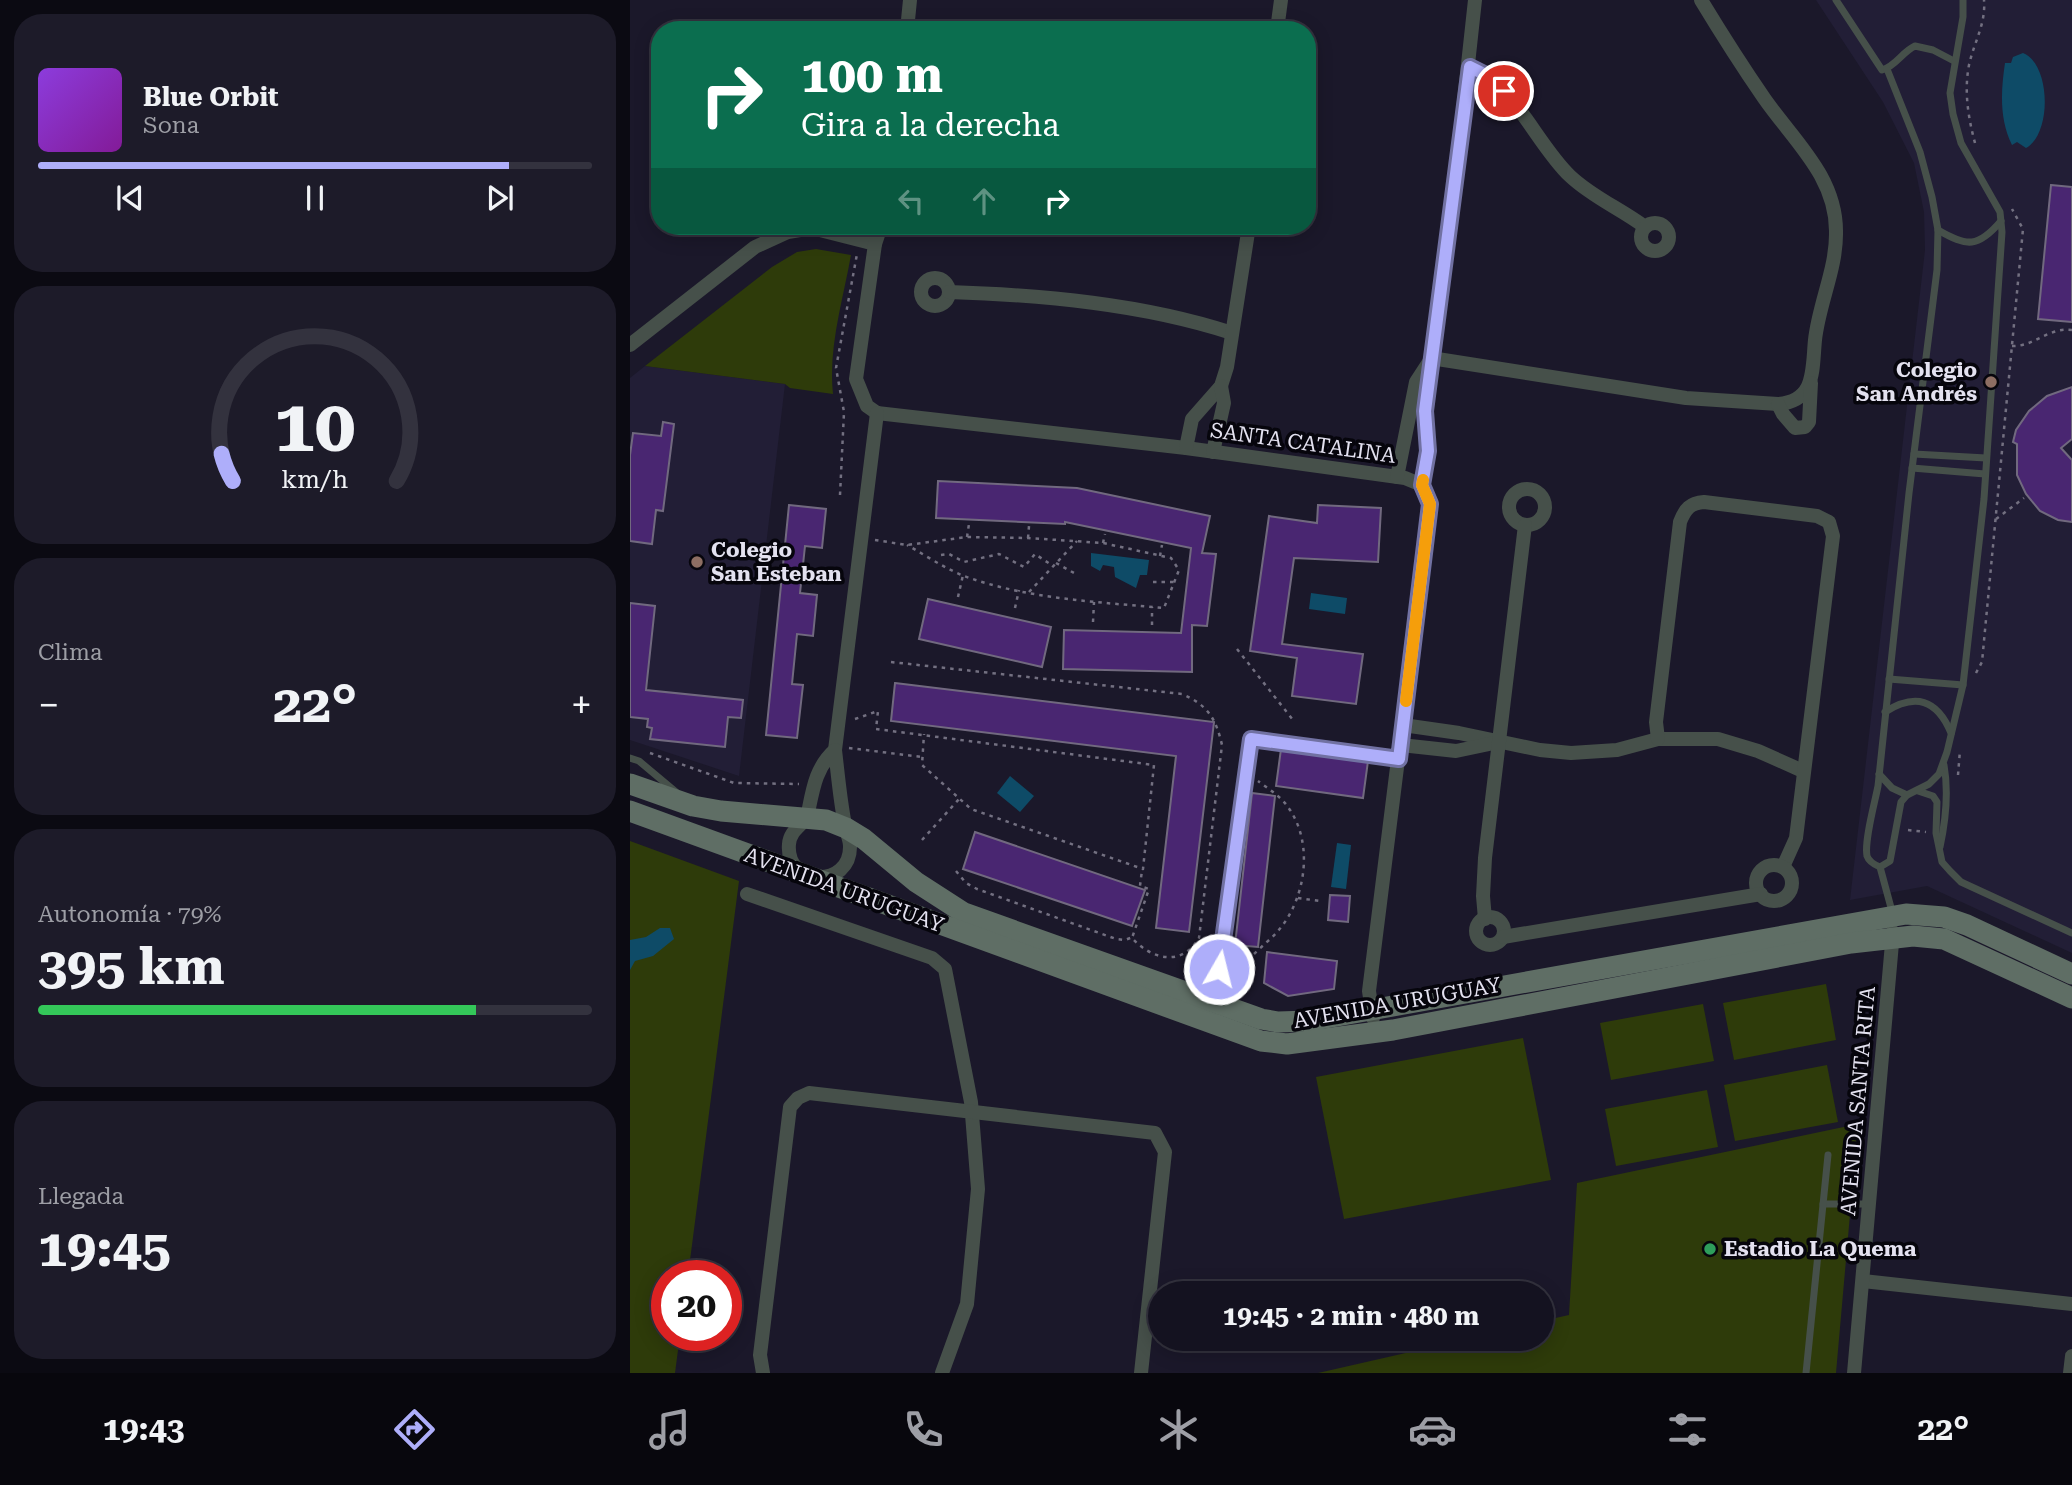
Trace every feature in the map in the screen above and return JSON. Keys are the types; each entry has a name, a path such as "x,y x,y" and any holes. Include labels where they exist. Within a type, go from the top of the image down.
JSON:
{"main road":[{"name":"AVENIDA URUGUAY","path":"630,784 693,806 826,820 864,839 934,895 964,913 1261,1019 1293,1023 1893,916 1917,914 1944,917 1967,925 2072,974"},
{"name":"AVENIDA URUGUAY","path":"630,811 1261,1041 1287,1044 1374,1032 1893,937 1928,936 1944,939 2072,998"}],"street":[{"path":"908,21 910,0"},
{"path":"1278,21 1281,0"},
{"path":"1374,1032 1369,991 1430,504 1422,485 1428,451 1425,411 1470,67 1475,0"},
{"path":"1701,0 1764,98 1821,173 1836,213 1834,254 1817,325 1809,422 1805,427 1795,428 1778,404"},
{"path":"1470,67 1492,78 1504,91 1570,176 1602,201 1625,212 1646,227"},
{"path":"630,345 755,247 781,235"},
{"path":"840,235 875,244"},
{"path":"835,748 821,766 806,818 795,828 789,841 789,856 796,869 808,877 824,879 838,872 848,860 850,845 835,748 877,413 867,406 856,379 878,235"},
{"path":"1213,452 1224,403 1221,386 1248,235"},
{"path":"949,292 1065,300 1179,319 1232,333"},
{"path":"1431,358 1686,398 1778,404 1799,399 1811,379"},
{"path":"1397,477 1416,382 1431,358"},
{"path":"1186,448 1192,419 1221,386"},
{"name":"SANTA CATALINA","path":"877,413 1186,448 1397,477 1414,480 1422,485"},
{"path":"1658,738 1656,722 1680,523 1684,512 1696,503 1704,502 1817,516 1829,522 1833,536 1796,838 1783,867"},
{"path":"1525,525 1485,858 1485,919 1477,929 1481,942 1494,945 1503,937 1761,894"},
{"path":"1403,725 1459,733 1540,750 1598,753 1658,738 1698,738 1735,743 1804,771"},
{"path":"1400,752 1456,751 1499,742"},
{"path":"1771,865 1783,867 1788,871 1792,887 1786,896 1770,900 1761,894 1757,883 1761,871 1771,865"},
{"path":"747,894 932,958 942,965 949,984 972,1110 978,1189 967,1304 942,1373"},
{"name":"AVENIDA SANTA RITA","path":"1854,1373 1893,916"},
{"path":"1485,919 1494,918 1502,923 1503,937"},
{"path":"763,1373 760,1355 790,1107 798,1098 809,1093 1155,1133 1165,1153 1141,1373"},
{"path":"1863,1281 2072,1304"},
{"path":"2070,1373 2072,1356"}],"lane":[{"path":"1836,0 1882,70 1892,66 1901,55 1915,46 1933,50 1954,61"},
{"path":"1880,867 1890,861 1901,802 1935,779 1944,765 1963,685 1986,474 2000,276 2001,221 1994,199 1980,181 1961,143 1952,114 1950,93 1963,17 1963,0"},
{"path":"1880,867 1872,864 1867,856 1879,774 1913,454 1937,270 1938,230 1920,152 1887,69"},
{"path":"1938,230 1952,238 1971,243 1987,236 2001,221"},
{"path":"1913,454 1986,458"},
{"path":"1912,468 1986,474"},
{"path":"1888,679 1963,685"},
{"path":"1885,712 1906,701 1918,700 1929,704 1942,715 1951,733"},
{"path":"1219,969 1251,739 1400,752"},
{"path":"630,758 639,761 693,806"},
{"path":"1939,847 1945,825 1948,786 1944,765"},
{"path":"1879,774 1892,788 1908,795"},
{"path":"1916,791 1933,796 1937,803 1936,833 1942,862 1961,882 2072,933"},
{"path":"1880,867 1893,916"},
{"path":"1806,1373 1828,1155"},
{"path":"1823,1204 1870,1204"}],"path":[{"path":"2012,346 2020,346 2059,328 2072,330"},
{"path":"1996,519 2024,498"},
{"path":"967,537 969,524"},
{"path":"1028,538 1029,526"},
{"path":"1103,543 1105,534"},
{"path":"888,542 907,545 967,537 1103,543 1171,558 1179,570 1164,608 1094,602 1018,590 962,575 907,545"},
{"path":"1029,592 1077,541"},
{"path":"1160,556 1162,545"},
{"path":"941,555 949,554 964,562 999,554 1024,567 1035,554 1074,573"},
{"path":"958,597 962,575"},
{"path":"1153,582 1174,582"},
{"path":"1015,608 1018,590"},
{"path":"1093,622 1094,602"},
{"path":"1152,607 1152,625"},
{"path":"1237,649 1293,720"},
{"path":"891,662 1182,694 1193,699 1215,719 1222,745 1199,938 1194,948 1176,958 1163,957 1142,948 1133,937"},
{"path":"838,725 878,710 876,729 1154,765 1140,886 1149,889 1133,937"},
{"path":"924,734 922,765 971,808 1143,869"},
{"path":"835,748 922,757"},
{"path":"643,751 734,783 814,785"},
{"path":"1247,773 1279,797 1291,811 1300,832 1304,856 1298,898 1278,932 1254,954"},
{"path":"922,839 960,799"},
{"path":"956,871 966,883 976,889 1116,939 1133,937"},
{"path":"1298,898 1320,901"}],"shaded area":[{"name":"Colegio San Andrés","path":"1816,0 2072,0 2072,953 1927,886 1850,900 1925,250 1924,212 1914,163 1883,102"},
{"name":"Colegio San Esteban","path":"645,366 785,384 739,776 630,740 630,378"}],"green space":[{"path":"816,249 851,255 834,342 833,394 790,388 785,384 645,366 772,267 797,252"},
{"path":"630,841 739,881 690,1260 651,1260 651,1351 678,1351 675,1373 630,1373"},
{"path":"1826,984 1836,1040 1734,1060 1723,1003"},
{"path":"1703,1004 1714,1061 1611,1080 1600,1023"},
{"path":"1523,1038 1551,1180 1344,1219 1316,1077"},
{"path":"1827,1065 1838,1122 1735,1141 1724,1085"},
{"path":"1707,1090 1718,1147 1616,1166 1605,1109"},
{"name":"Estadio La Quema","path":"1858,1124 1836,1373 1318,1373 1414,1351 1554,1351 1554,1318 1569,1315 1577,1183"}],"water":[{"path":"2023,53 2039,71 2045,99 2040,129 2026,148 2017,142 2012,145 2002,104 2005,63 2011,63 2013,57"},
{"path":"1091,553 1149,560 1147,575 1140,575 1136,588 1115,577 1114,567 1103,565 1100,571 1091,566"},
{"path":"1311,593 1347,598 1345,614 1309,609"},
{"path":"1010,776 1034,796 1020,812 997,793"},
{"path":"1337,843 1351,845 1346,889 1331,887"},
{"path":"660,928 670,928 674,939 653,956 635,961 630,970 630,940 646,937"}],"building":[{"path":"2051,185 2072,187 2072,322 2038,319"},
{"path":"2072,387 2072,439 2061,448 2072,460 2072,522 2058,520 2040,511 2026,494 2017,475 2017,444 2013,442 2016,430 2029,411 2047,396"},
{"path":"663,422 674,424 663,511 656,510 652,544 630,541 630,455 633,433 661,436"},
{"path":"938,481 1077,488 1210,516 1202,553 1216,554 1207,626 1192,625 1192,672 1063,669 1064,630 1181,633 1191,548 1065,522 936,518"},
{"path":"789,505 826,509 822,548 805,546 800,593 817,595 813,636 797,634 792,684 803,685 797,738 766,735"},
{"path":"1318,505 1381,508 1378,562 1294,558 1282,644 1363,654 1356,704 1292,696 1297,658 1250,651 1269,516 1317,523"},
{"path":"928,599 1051,627 1042,667 919,639"},
{"path":"630,603 655,606 646,690 743,700 741,718 728,717 725,747 650,739 652,728 647,727 648,719 630,717"},
{"path":"895,683 1214,722 1189,932 1156,928 1176,756 891,721"},
{"path":"1281,749 1368,761 1363,798 1276,786"},
{"path":"1252,793 1275,796 1258,947 1235,945"},
{"path":"975,832 1145,890 1132,926 963,869"},
{"path":"1330,895 1350,896 1348,922 1328,920"},
{"path":"1267,952 1337,961 1334,989 1288,996 1264,983"}],"slow traffic":[{"path":"1406,701 1430,504 1422,485 1423,480"}],"place":[{"name":"Colegio San Andrés","path":"1991,382"},
{"name":"Colegio San Esteban","path":"697,562"},
{"name":"Estadio La Quema","path":"1710,1249"}],"route":[{"path":"1219,969 1251,739 1399,759 1430,504 1422,485 1428,451 1425,411 1470,67 1492,78 1504,91"}]}
